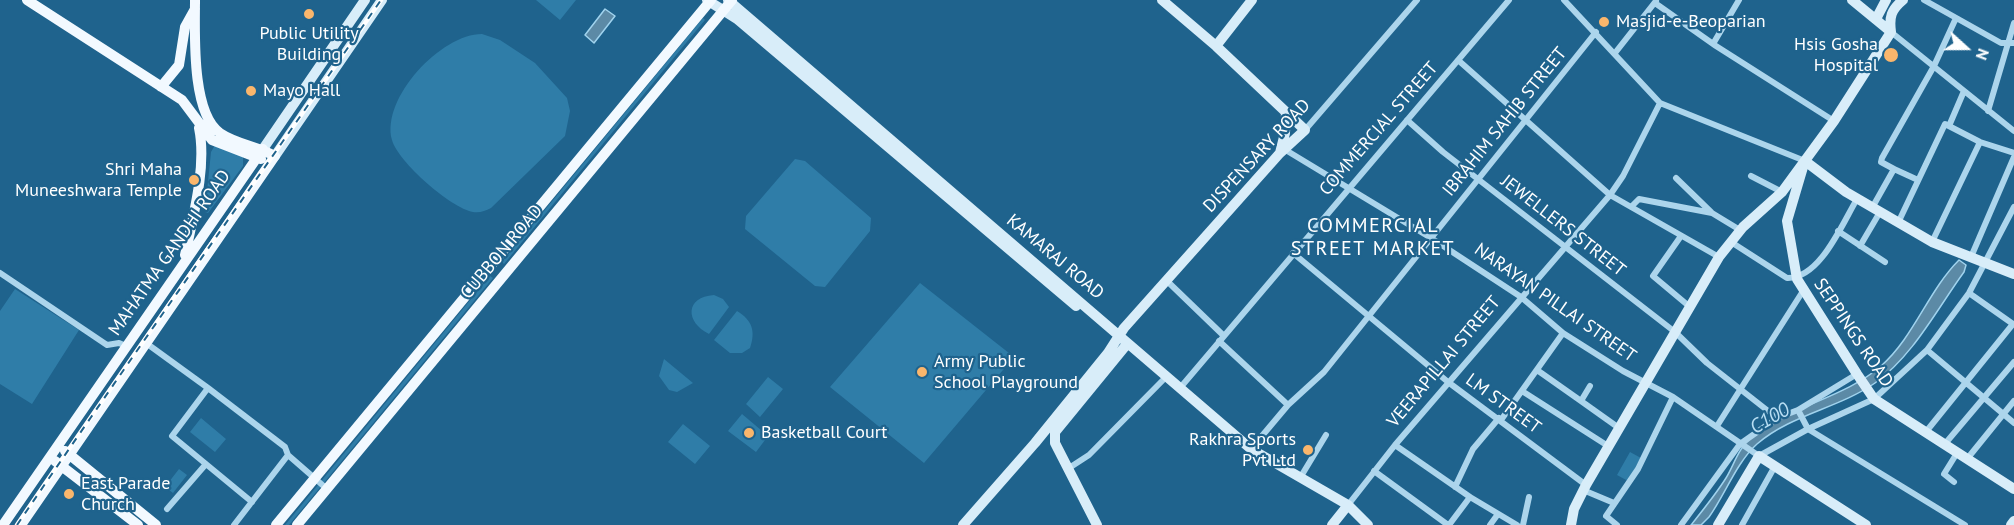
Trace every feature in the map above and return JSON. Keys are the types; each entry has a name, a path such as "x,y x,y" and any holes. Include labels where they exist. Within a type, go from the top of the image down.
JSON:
{"main road":[{"path":"27,0 190,108 198,123 212,140 260,153"},
{"name":"CUBBON ROAD","path":"276,525 709,1"},
{"name":"CUBBON ROAD","path":"297,525 729,3"},
{"path":"160,87 177,69 185,27 195,4"},
{"path":"195,4 199,91 207,116 218,132 272,160"},
{"path":"184,261 195,210 201,141 198,123"},
{"name":"MAHATMA GANDHI ROAD","path":"3,525 260,153"},
{"name":"MAHATMA GANDHI ROAD","path":"21,525 272,160"},
{"path":"490,266 503,277"},
{"path":"445,320 458,331"},
{"path":"57,446 156,525"},
{"path":"50,457 138,525"}],"street":[{"name":"MAHATMA GANDHI ROAD","path":"260,153 365,0"},
{"name":"MAHATMA GANDHI ROAD","path":"272,160 382,0"},
{"path":"1162,0 1216,46 1305,130"},
{"path":"1216,46 1252,0"},
{"name":"DISPENSARY ROAD","path":"1121,339 1166,280 1282,151 1305,130 1417,0"},
{"name":"COMMERCIAL STREET","path":"1180,388 1347,188 1509,0"},
{"path":"1564,0 1660,102 1805,161 1857,199 1932,242 2014,274"},
{"path":"1713,44 1739,0"},
{"path":"1852,0 2014,131"},
{"path":"1876,19 1886,0"},
{"path":"1571,525 1574,510 1608,446 1719,257 1740,230 1782,192 1834,121 1890,32 1889,18 1894,8 1903,0"},
{"path":"1924,0 2001,43 2011,43"},
{"name":"KAMARAJ ROAD","path":"709,1 729,3 826,89 1251,448 1348,505 1368,525"},
{"path":"1616,53 1655,1 1713,44 1834,121"},
{"path":"1918,180 1881,162 1934,66 1956,18"},
{"path":"1988,111 2011,43 2014,23"},
{"name":"IBRAHIM SAHIB STREET","path":"1251,448 1288,405 1324,372 1596,32"},
{"path":"1458,60 1610,195 1719,257"},
{"path":"1949,126 1964,91"},
{"name":"VEERAPILLAI STREET","path":"1332,525 1448,382 1610,195 1623,176 1660,102"},
{"path":"1282,151 1287,112"},
{"name":"JEWELLERS STREET","path":"1407,120 1478,179 1675,332 1707,363 1778,418"},
{"path":"1898,223 1945,124 1980,142 2014,155 1971,257"},
{"path":"1932,242 1980,142"},
{"name":"NARAYAN PILLAI STREET","path":"1282,151 1431,238 1521,297 1563,333 1645,383 1673,397 1756,455 1866,525"},
{"name":"SEPPINGS ROAD","path":"1805,161 1788,221 1797,279 1803,291 1874,399 1924,434 2014,489"},
{"path":"1860,246 1894,169"},
{"path":"1751,176 1782,192"},
{"path":"1676,178 1712,213 1740,230"},
{"path":"1631,207 1639,199 1712,213"},
{"path":"1731,242 1787,278 1797,279 1816,267 1857,199"},
{"path":"1718,525 1756,455 1874,399 1927,350 1969,293 2014,207"},
{"path":"1838,231 1885,262"},
{"path":"1681,236 1653,276 1690,307"},
{"name":"LM STREET","path":"1293,253 1448,382 1500,419 1585,488 1614,503"},
{"path":"0,273 107,345 126,346"},
{"path":"1166,280 1288,405"},
{"path":"1717,426 1803,291"},
{"path":"1924,434 2014,323 1969,293"},
{"path":"1455,487 1473,449 1522,391 1563,333"},
{"path":"963,525 1121,339"},
{"path":"1097,525 1055,443 1057,427 1121,339"},
{"path":"146,343 285,447 288,455 327,489"},
{"path":"1927,350 2014,423"},
{"path":"1944,445 2014,362"},
{"path":"1537,370 1619,428"},
{"path":"1681,525 1741,445 1778,418 1797,410 1857,374"},
{"path":"1069,468 1089,455 1166,377"},
{"path":"1581,401 1590,386"},
{"path":"208,388 172,436 252,502"},
{"path":"1522,391 1608,446"},
{"path":"1617,525 1606,516 1638,469 1673,397"},
{"path":"1967,460 2014,401"},
{"path":"1797,410 1808,429 1965,525"},
{"path":"1300,478 1326,435"},
{"path":"1035,443 1045,440 1055,443"},
{"path":"1395,445 1470,497 1517,525"},
{"path":"1954,482 1944,474 1957,453"},
{"path":"234,525 288,455"},
{"path":"167,509 206,464"},
{"path":"1742,525 1774,466"},
{"path":"1374,471 1449,525 1470,497"},
{"path":"1523,525 1529,497"},
{"path":"1490,525 1498,514"},
{"path":"2011,525 2014,521"}],"shaded area":[{"path":"536,0 576,0 560,20"},
{"path":"605,9 615,16 594,43 585,35"},
{"path":"703,18 705,20 504,264 502,262"},
{"path":"482,34 500,40 535,63 567,98 570,111 565,136 491,208 482,212 473,212 463,209 439,193 414,171 396,149 392,140 391,123 405,88 433,56 466,37"},
{"path":"215,145 243,156 243,166 208,213 205,212 211,152"},
{"path":"795,159 805,161 871,218 870,231 825,287 815,286 745,229 746,216"},
{"path":"1959,260 1966,265 1964,272 1913,346 1889,372 1861,392 1784,426 1757,444 1743,460 1709,517 1701,525 1691,525 1722,484 1739,452 1750,439 1781,418 1850,387 1881,366 1903,342 1938,286"},
{"path":"490,276 493,278 289,525 285,525"},
{"name":"Army Public School Playground","path":"920,283 1014,357 924,463 830,387"},
{"path":"15,289 79,330 32,404 0,384 0,311"},
{"path":"714,295 723,299 729,307 709,334 696,323 692,317 692,311 693,305 698,300"},
{"path":"737,311 746,318 751,326 752,342 750,348 742,353 730,353 714,340"},
{"path":"664,359 693,383 677,392 669,390 659,376"},
{"name":"Basketball Court","path":"768,377 783,389 760,417 746,404"},
{"name":"Basketball Court","path":"742,414 768,436 756,452 728,431"},
{"path":"201,418 226,439 215,452 190,432"},
{"path":"683,424 710,446 695,464 668,442"},
{"path":"1630,452 1641,458 1628,481 1617,475"},
{"path":"179,469 187,475 173,493 165,487"}],"railway":[{"path":"17,525 381,0"}],"place":[{"name":"Public Utility Building","path":"309,14"},
{"name":"Masjid-e-Beoparian","path":"1604,22"},
{"name":"Hsis Gosha Hospital","path":"1891,55"},
{"name":"Mayo Hall","path":"251,91"},
{"name":"Shri Maha Muneeshwara Temple","path":"194,180"},
{"name":"Army Public School Playground","path":"922,372"},
{"name":"Basketball Court","path":"749,433"},
{"name":"Rakhra Sports Pvt Ltd","path":"1308,450"},
{"name":"East Parade Church","path":"69,494"}],"district":[{"name":"COMMERCIAL STREET MARKET","path":"1373,238"}],"water label":[{"name":"C100","path":"1770,419"}]}
